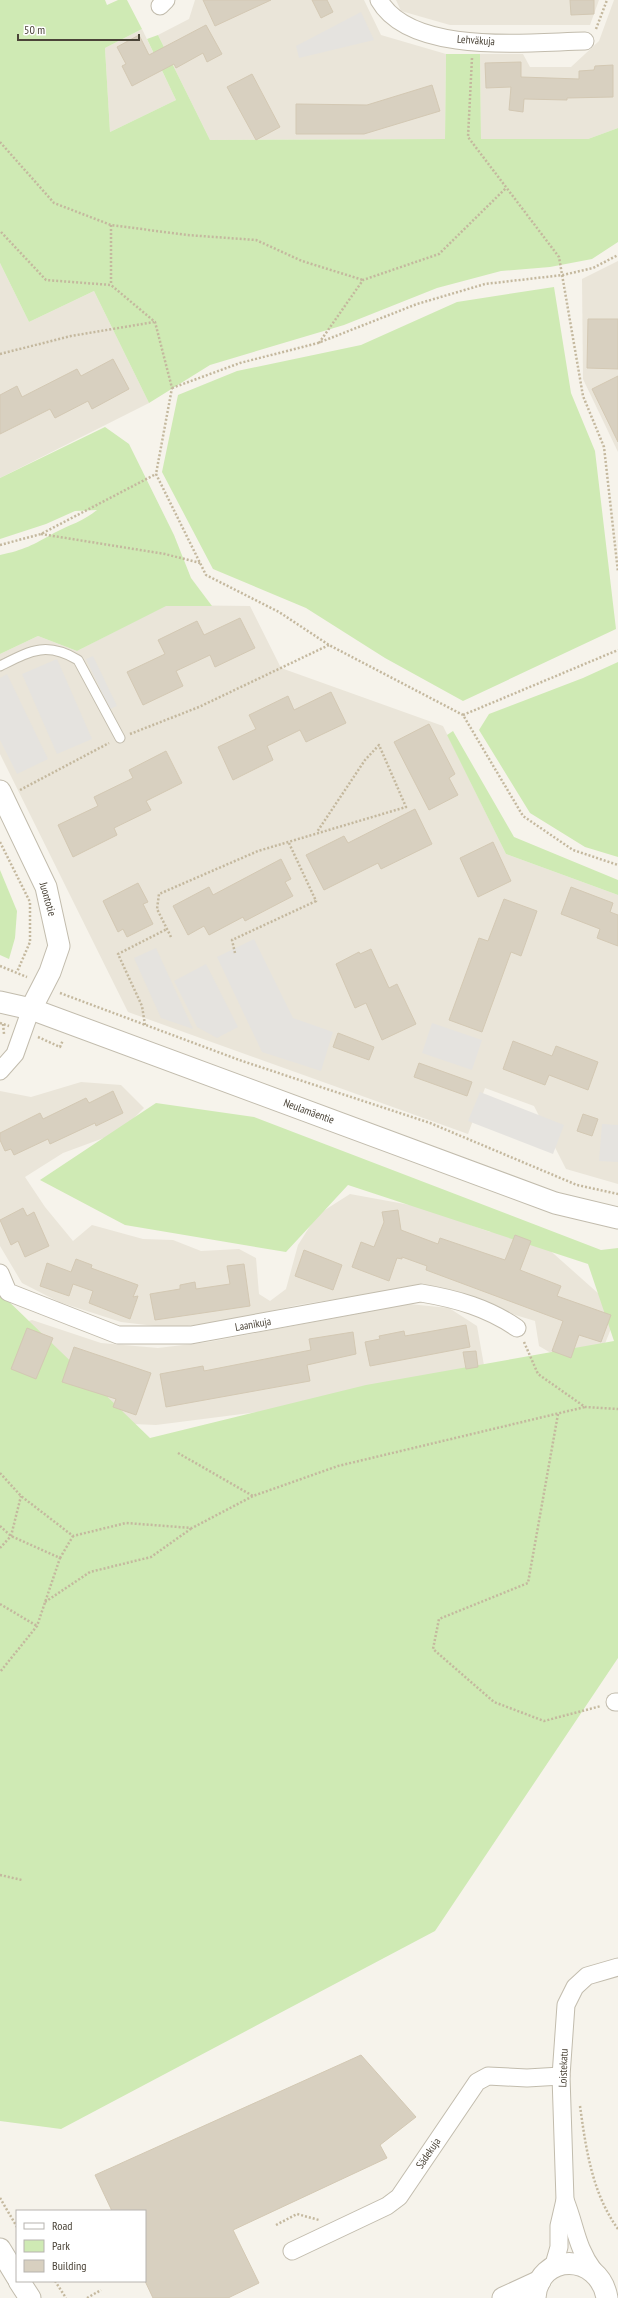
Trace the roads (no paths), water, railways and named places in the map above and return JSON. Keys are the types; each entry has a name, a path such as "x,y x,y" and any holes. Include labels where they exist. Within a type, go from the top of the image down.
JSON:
{"street":[{"name":"Lehväkuja","path":"379,0 386,12 416,30 429,35 473,42 585,41"},
{"name":"Juontotie","path":"9,791 46,887 59,946 50,972 31,1009"},
{"name":"Neulamäentie","path":"0,1002 31,1009 555,1202 618,1218"},
{"path":"0,1071 15,1054 31,1009"},
{"name":"Laanikuja","path":"0,1273 8,1292 118,1335 191,1335 422,1293 441,1296 495,1313 517,1328"},
{"name":"Loistekatu","path":"543,2282 558,2247 559,2226 565,2200 561,2076 566,2005 575,1987 587,1976 618,1967"},
{"name":"Sädekuja","path":"292,2251 387,2206 399,2197 476,2082 488,2076 527,2078 561,2076"},
{"name":"Loistekatu","path":"565,2200 574,2221 579,2247 597,2275"},
{"path":"0,2249 16,2275"},
{"path":"503,2298 543,2282 573,2263 584,2266 608,2285 618,2288"},
{"path":"597,2275 607,2298"},
{"path":"20,2282 30,2298"}],"lane":[{"path":"0,666 33,650 52,649 67,654 78,660 120,738"}]}
